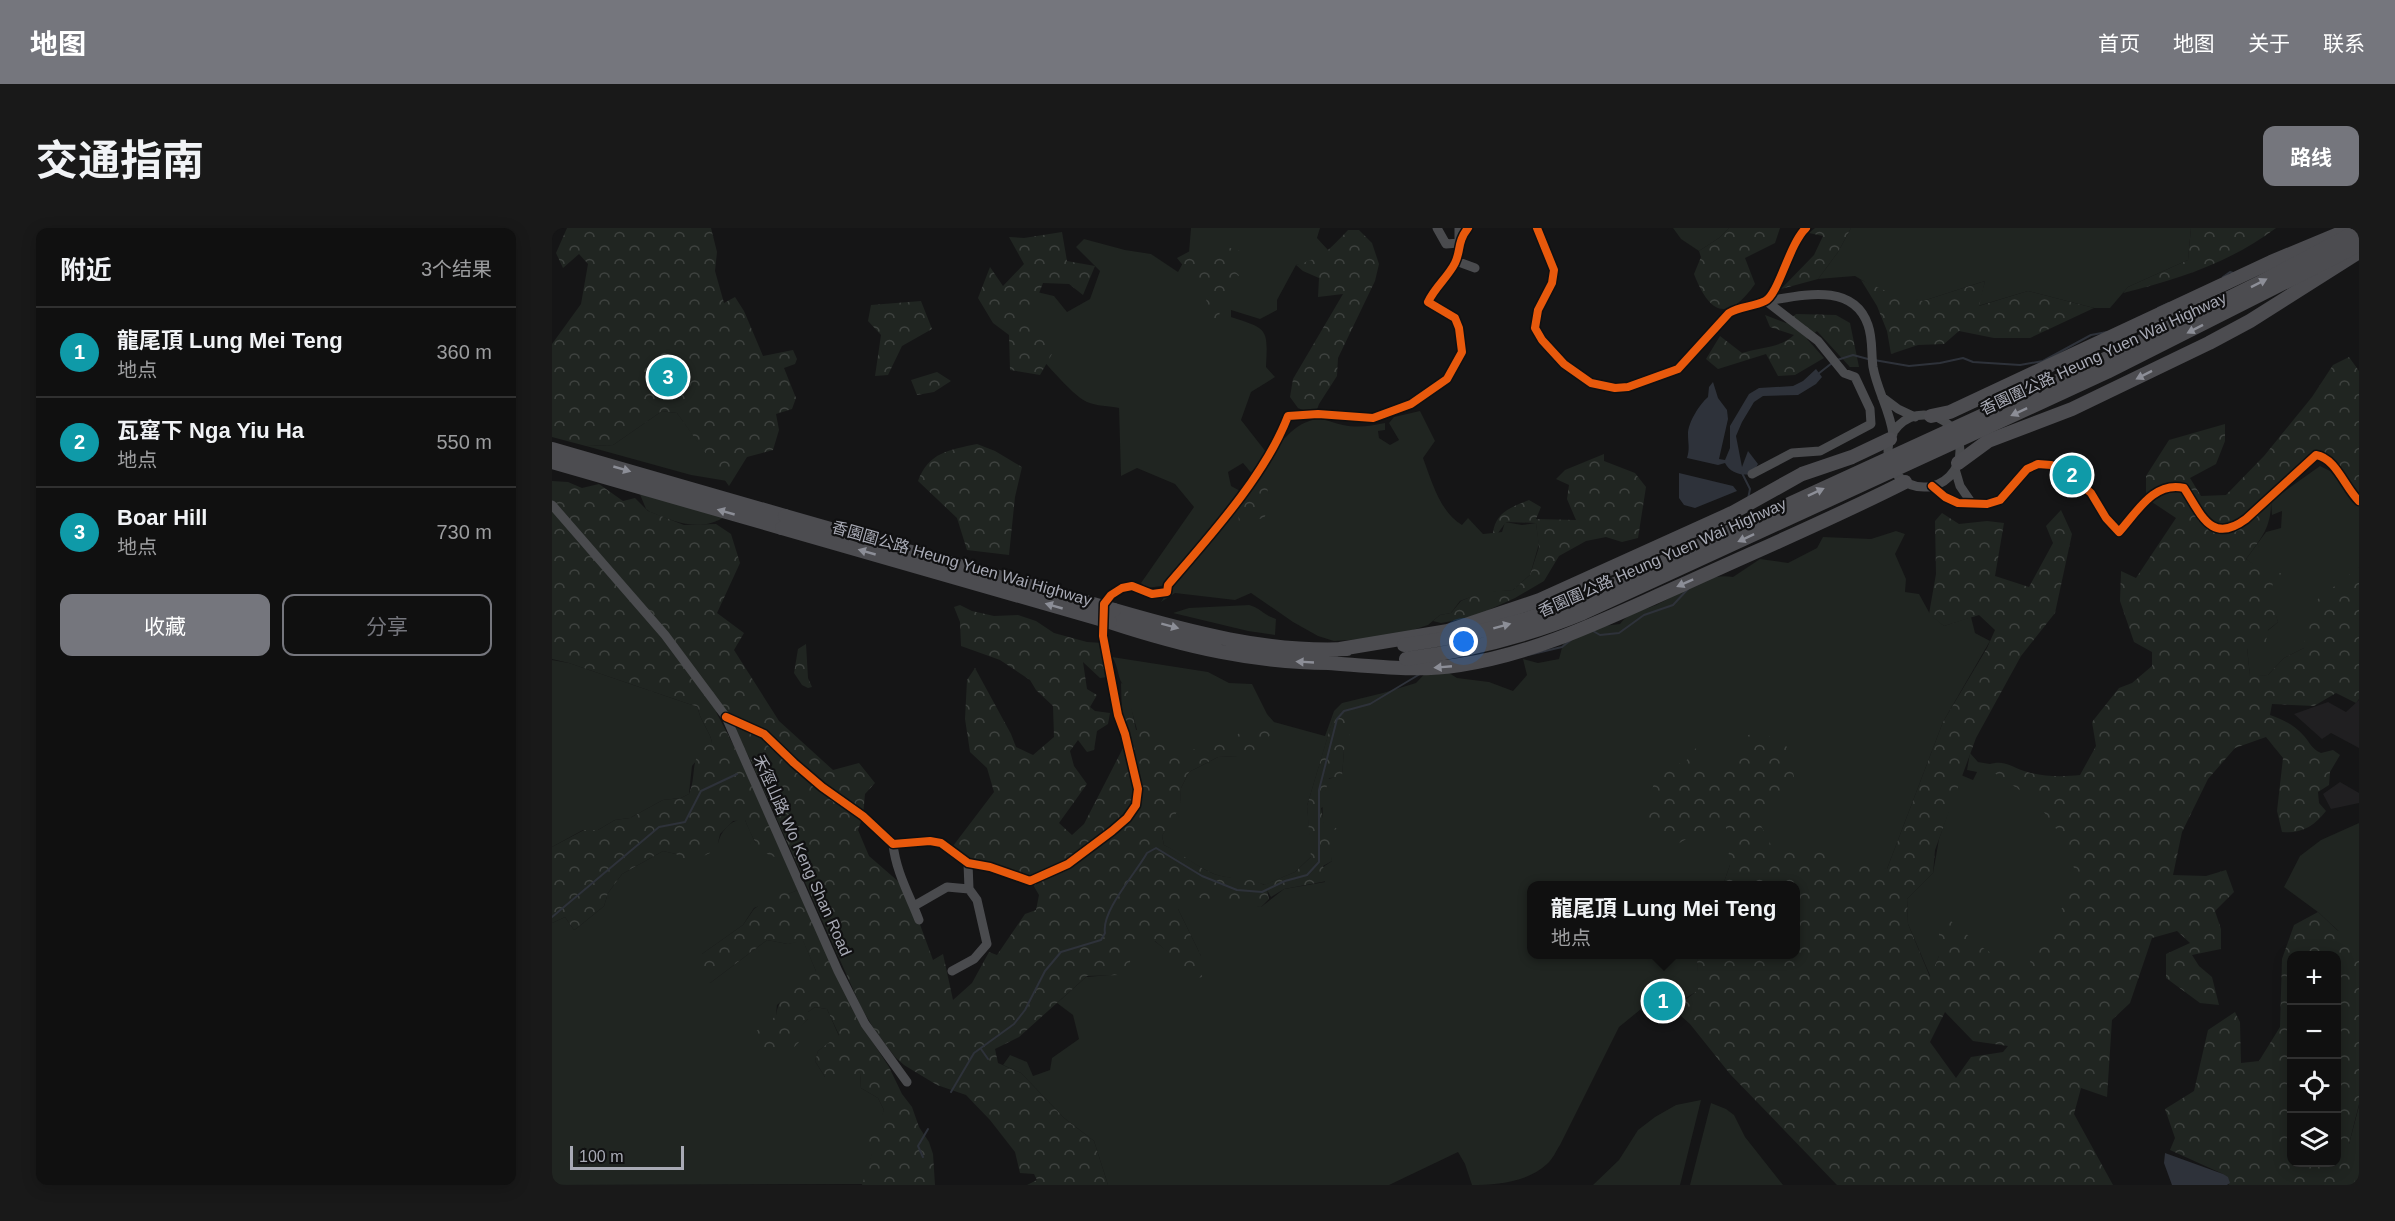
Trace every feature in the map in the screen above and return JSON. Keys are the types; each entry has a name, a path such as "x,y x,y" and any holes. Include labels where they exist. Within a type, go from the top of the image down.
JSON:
{"highway":[{"path":"1931,416 1950,412 2271,262 2354,228"},
{"name":"香園圍公路 Heung Yuen Wai Highway","path":"558,457 1112,616 1275,646 1405,653 1540,615 1580,600 2103,360 2231,298 2359,230"},
{"name":"香園圍公路 Heung Yuen Wai Highway","path":"1112,616 1180,643 1225,653 1283,661 1328,663 1489,645 1533,632 1583,613 2107,372 2359,244"},
{"path":"1957,466 1978,446 2072,409 2209,343 2250,321 2359,252"},
{"path":"1405,653 1466,626 1559,592 1732,513 1802,474 1852,457 1891,436"},
{"path":"1405,653 1460,665 1549,642 1854,508 1905,482"}],"street":[{"path":"1437,228 1446,244 1459,243"},
{"path":"893,844 930,841 941,843 968,862 1030,881 1068,864 1127,818 1136,805 1138,789 1125,734 1118,715 1103,636 1104,604 1111,595 1122,588 1132,586 1152,594 1167,592 1168,585 1209,538 1272,452 1288,416 1318,414 1373,418 1411,404 1447,380 1462,352 1459,328 1455,318 1428,302 1456,261 1459,228"},
{"path":"1459,243 1468,228"},
{"path":"1537,228 1554,270 1554,276 1535,319 1537,332 1572,372 1591,383 1615,388 1647,382 1678,369 1729,313 1737,308 1766,301 1812,295 1840,296 1852,302 1863,314 1868,324 1877,380 1891,436 1888,453 1891,466 1905,482 1914,486 1932,486 1949,477 1957,466"},
{"path":"1766,301 1775,288 1791,250 1806,228"},
{"path":"1456,261 1475,268"},
{"path":"1752,474 1792,453 1820,451 1843,440 1859,428 1871,424 1870,409 1855,377 1844,373 1818,341 1766,301"},
{"path":"1882,397 1898,409 1915,417"},
{"path":"1891,436 1901,424 1915,417 1931,416 1945,422 1955,433 1960,448 1957,466 1960,486 1971,502"},
{"path":"1932,486 1945,497 1958,503 1988,504 2000,500 2027,469 2038,464 2051,465 2065,471 2091,493 2106,518 2119,532 2154,492 2175,486 2184,488 2210,525 2224,529 2246,519 2316,455 2330,463 2359,501"},
{"name":"禾徑山路 Wo Keng Shan Road","path":"552,505 665,635 726,717 838,971 865,1024 907,1082"},
{"path":"726,717 764,734 822,787 863,816 893,844 894,860 919,920"},
{"path":"952,971 974,959 987,944 977,900 969,889 968,862"},
{"path":"914,906 947,887 969,889"}],"shaded area":[{"path":"1816,369 1822,377 1816,384 1798,395 1763,396 1754,402 1736,436 1742,467 1748,451 1758,464 1752,474 1737,473 1725,463 1718,465 1687,458 1690,424 1708,397 1709,387 1713,382 1718,398 1727,410 1728,419 1719,459 1725,460 1730,448 1730,426 1749,394 1759,388 1793,386 1803,381"},
{"path":"1679,473 1733,486 1737,491 1695,508 1684,505 1679,498"},
{"path":"2359,700 2359,748 2331,733 2322,739 2294,714 2328,702 2346,712"},
{"path":"2340,782 2359,793 2359,803 2331,809 2323,794"},
{"path":"2165,1153 2223,1174 2228,1177 2230,1183 2227,1185 2172,1185 2164,1163"}],"green space":[{"path":"567,228 711,228 717,252 715,271 724,303 735,297 744,311 763,356 793,350 797,359 795,364 784,368 796,398 792,409 776,414 779,430 773,450 747,457 729,486 677,413 662,411 613,445 586,446 552,437 552,344 581,304 588,264 579,254 563,268 556,253"},
{"path":"1191,228 1320,228 1317,238 1329,251 1314,262 1296,265 1277,300 1277,310 1260,319 1231,310 1231,317 1259,328 1266,337 1266,367 1275,377 1251,392 1241,420 1270,457 1291,432 1305,423 1321,419 1354,426 1385,423 1385,430 1378,431 1379,438 1390,445 1399,440 1389,423 1394,417 1420,411 1435,441 1423,458 1442,504 1454,519 1462,525 1468,518 1483,534 1502,532 1505,522 1522,525 1536,523 1539,544 1530,575 1513,590 1482,593 1460,601 1451,613 1440,615 1428,625 1407,632 1365,639 1334,641 1318,636 1251,593 1235,600 1175,593 1161,602 1244,493 1168,585 1147,588 1141,583 1194,507 1175,484 1137,468 1121,476 1119,408 1094,404 1080,398 1026,343 1033,291 1054,296 1067,312 1090,299 1100,271 1076,247 1084,239 1151,254 1178,272 1189,252","holes":["1243,463 1254,476 1244,493 1231,486 1228,472"]},
{"path":"1673,228 1729,228 1719,238 1699,251 1681,239"},
{"path":"1729,228 1780,228 1775,243 1745,258 1755,284 1736,304 1720,309 1706,298 1694,274 1701,257 1699,251 1719,238"},
{"path":"1815,228 1851,228 1838,252 1818,279 1781,289 1814,255 1823,236 1809,233"},
{"path":"1851,228 2191,228 2188,260 2128,287 2110,308 2094,308 2028,291 1978,306 1985,281 1923,301 1885,294 1855,276 1818,279 1838,252"},
{"path":"2191,228 2276,228 2222,260 2164,282 2123,293 2128,287 2188,260"},
{"path":"1348,230 1359,230 1372,243 1379,264 1375,281 1338,358 1337,376 1319,404 1315,415 1298,408 1290,397 1293,379 1343,294 1318,297 1319,278 1296,265 1325,252"},
{"path":"1062,232 1067,261 1095,266 1083,295 1069,284 1043,283 1034,306 1031,322 1052,354 1040,375 1010,370 1009,335 993,323 978,298 990,267 1003,286 1024,264 1009,237 1024,238"},
{"path":"1227,247 1240,251 1233,257 1229,266 1239,275 1227,294 1219,301 1220,325 1211,326 1205,293 1177,258 1192,250 1207,257"},
{"path":"1861,280 1886,291 1923,301 1985,281 1979,306 2028,291 2094,308 2030,338 1994,338 1959,331 1944,344 1918,345 1891,354 1887,331 1877,306"},
{"path":"921,301 932,329 902,346 888,375 875,376 881,335 868,321 871,305"},
{"path":"1796,314 1836,315 1850,323 1859,367 1850,367 1817,331 1807,339 1824,358 1795,375 1778,376 1766,354 1718,369 1706,359 1720,336 1742,353 1770,347 1789,339 1794,335 1770,327 1765,315 1786,323"},
{"path":"2349,357 2359,371 2359,493 2323,452 2309,454 2271,497 2268,523 2246,559 2255,565 2283,574 2273,581 2271,598 2278,622 2268,630 2265,647 2247,648 2250,676 2268,675 2284,658 2304,648 2309,606 2359,567 2359,699 2356,703 2336,693 2314,706 2272,704 2270,715 2296,729 2315,750 2321,753 2333,750 2340,755 2330,772 2329,785 2318,792 2319,803 2326,811 2307,828 2296,832 2282,832 2277,811 2283,758 2266,737 2235,748 2208,779 2182,832 2173,875 2206,876 2226,870 2234,892 2215,911 2221,929 2221,949 2192,955 2199,966 2212,977 2219,1005 2200,1003 2166,978 2166,954 2190,943 2177,931 2152,938 2130,1003 2112,1020 2107,1097 2081,1088 2074,1114 2113,1185 1837,1185 1730,1074 1690,1024 1680,1015 1669,1013 1698,990 1697,959 1800,959 1800,881 1724,881 1730,865 1725,819 1702,835 1688,838 1676,845 1654,837 1646,818 1654,782 1669,759 1683,765 1696,748 1707,755 1711,773 1722,780 1740,738 1760,731 1789,748 1795,783 1778,801 1756,816 1771,845 1819,852 1887,869 1943,722 1987,648 1995,630 1979,615 1944,626 1929,614 1936,574 1935,521 1942,513 1959,524 1987,521 2004,523 1995,576 2029,587 2053,543 2046,526 2061,510 2072,534 2055,613 2021,656 1976,738 1935,850 1933,873 1907,899 1908,924 1930,977 1939,956 1939,911 1983,948 2001,959 2031,968 2029,950 2048,929 2064,905 2074,868 2062,837 2036,801 1984,766 2001,763 2038,774 2080,775 2096,746 2092,722 2119,688 2132,683 2152,666 2152,652 2134,642 2120,601 2121,571 2136,578 2176,518 2146,498 2146,476 2169,440 2225,424 2225,441 2216,464 2190,478 2201,496 2226,495 2264,456 2312,397 2333,365","holes":["1945,1012 1973,1041 2008,1046 2003,1052 1971,1057 1956,1078 1930,1042"]},
{"path":"937,372 951,381 934,392 917,395 911,380"},
{"path":"662,411 677,413 727,481 691,475 586,446 613,445"},
{"path":"977,444 995,451 1022,467 1015,497 1009,555 967,550 957,518 918,481 934,458 949,451"},
{"path":"1604,454 1604,461 1635,473 1646,487 1638,538 1622,542 1606,537 1586,541 1559,556 1544,581 1515,598 1473,617 1441,623 1433,621 1440,615 1451,613 1461,601 1482,592 1513,590 1530,575 1539,547 1536,523 1506,522 1498,533 1493,533 1497,520 1510,508 1529,500 1541,507 1536,519 1576,520 1567,499 1569,485 1556,479 1565,470"},
{"path":"2320,466 2330,471 2359,503 2359,567 2304,648 2284,658 2268,675 2250,677 2247,648 2278,622 2258,568 2246,559 2266,532 2281,528 2282,511 2272,515 2271,501"},
{"path":"1275,470 1267,483 1269,508 1264,518 1254,520 1248,529 1239,526 1238,503 1258,475"},
{"path":"552,481 568,482 582,488 599,484 623,501 635,498 648,511 684,525 716,524 731,534 740,563 717,613 744,633 734,650 779,721 833,770 859,763 875,783 865,794 863,816 858,830 869,856 907,889 933,960 943,954 953,1000 972,983 989,952 997,955 1025,914 1036,910 1039,895 1028,876 962,856 953,846 994,792 987,768 970,752 965,719 967,680 975,668 1016,747 1033,755 1054,737 1053,706 1036,690 1030,680 1000,660 961,646 960,622 954,607 960,605 972,611 994,616 1018,615 1036,621 1054,633 1087,642 1102,643 1107,677 1100,678 1083,662 1087,689 1097,695 1090,707 1095,711 1110,713 1108,724 1097,731 1094,750 1087,752 1078,740 1070,751 1074,766 1087,784 1059,823 1072,835 1084,824 1123,748 1121,683 1127,686 1136,730 1162,723 1172,753 1204,748 1235,736 1266,716 1271,721 1274,730 1261,747 1239,756 1218,757 1189,772 1181,788 1180,807 1162,836 1164,845 1220,876 1253,880 1264,885 1295,872 1311,857 1307,806 1334,715 1355,718 1344,750 1342,777 1329,778 1325,793 1331,803 1321,808 1324,824 1337,829 1325,833 1333,841 1339,842 1330,848 1332,861 1323,866 1327,881 1284,889 1271,897 1267,890 1269,899 1261,907 1205,900 1188,893 1178,909 1202,958 1202,977 1183,982 1176,959 1155,941 1133,947 1127,977 1087,976 1019,1037 995,1049 998,1063 1021,1073 1064,1118 1094,1141 1108,1185 1027,1185 1037,1180 1034,1174 1020,1173 1015,1152 990,1120 966,1095 937,1085 895,1057 861,1007 749,757 726,717 716,712 734,746 784,858 769,855 763,851 758,846 745,820 733,821 720,834 718,843 710,853 689,863 676,854 663,851 622,874 608,893 604,906 574,930 565,917 552,923 552,847 584,830 598,830 615,820 630,818 663,800 681,798 689,794 696,759 704,747 712,742 698,707 552,659"},
{"path":"639,492 726,516 707,524 678,522 646,509"},
{"path":"1896,531 1905,534 1895,554 1906,579 1905,592 1919,594 1930,614 1944,626 1971,617 1975,633 1990,641 1943,722 1887,869 1730,865 1724,881 1527,881 1527,959 1697,959 1699,990 1684,999 1646,1005 1619,1027 1560,1145 1551,1160 1531,1175 1512,1181 1472,1185 1458,1152 1389,1185 1108,1185 1094,1141 1064,1118 1021,1073 1003,1065 1010,1055 1027,1062 1033,1076 1050,1070 1052,1058 1079,1039 1073,1015 1057,1003 1086,977 1121,974 1130,946 1152,939 1200,976 1201,956 1177,907 1189,890 1261,907 1284,889 1325,882 1323,867 1332,861 1322,811 1328,779 1342,775 1344,750 1334,716 1307,806 1312,856 1295,872 1265,885 1220,876 1201,868 1164,845 1162,836 1180,803 1181,788 1189,772 1218,757 1237,756 1228,741 1204,749 1172,755 1137,730 1125,687 1112,657 1208,672 1229,683 1252,684 1267,714 1274,722 1325,736 1334,711 1342,703 1416,683 1437,661 1438,666 1457,678 1489,682 1513,691 1527,675 1523,659 1538,663 1559,659 1564,640 1603,626 1620,624 1634,613 1656,605 1705,580 1714,577 1733,577 1760,559 1788,563 1817,548 1823,537 1871,539"},
{"path":"1249,605 1276,619 1275,635 1173,613 1189,608"},
{"path":"806,644 808,678 812,687 808,688 802,685 794,673 798,649"},
{"path":"552,660 569,663 698,707 712,742 692,766 689,794 681,798 663,800 630,818 615,820 598,830 583,830 552,847"},
{"path":"1970,753 1978,762 1990,764 2050,793 2082,869 2046,966 2005,989 1939,930 1939,956 1931,978 1908,924 1907,899 1933,873 1939,839 1961,775 1973,780 1977,772 1967,770"},
{"path":"741,819 745,820 755,842 784,858 798,890 754,908 743,925 702,954 710,983 767,940 788,944 803,940 816,971 777,1005 776,1016 799,1027 808,1019 808,1012 815,1007 827,1009 839,1036 818,1051 815,1061 825,1077 860,1072 861,1088 878,1098 884,1110 864,1184 552,1185 552,923 565,917 574,930 604,906 608,893 622,874 663,851 676,854 718,843 726,828"},
{"path":"2359,823 2359,945 2347,939 2318,912 2284,887 2300,856 2321,840"},
{"path":"783,889 788,894 798,890 859,1021 912,1107 933,1154 935,1185 862,1185 872,1153 867,1148 868,1131 878,1125 884,1110 878,1098 861,1088 860,1072 837,1082 825,1077 815,1061 818,1051 839,1035 827,1009 815,1007 808,1012 808,1019 799,1028 801,1039 788,1052 770,1056 762,1050 755,1032 776,1016 780,1001 796,982 816,971 803,941 788,944 767,940 710,983 693,967 702,954 743,925 754,909"},
{"path":"2318,912 2337,930 2359,943 2359,1104 2349,1144 2355,1185 2229,1185 2223,1174 2170,1150 2175,1138 2165,1109 2194,1091 2208,1030 2235,1012 2240,1022 2241,1063 2259,1061 2280,1027 2282,959 2294,925"},
{"path":"1701,1100 1680,1185 1593,1185 1619,1160 1638,1130 1676,1105"},
{"path":"1711,1103 1734,1115 1745,1137 1783,1185 1690,1185"},
{"path":"2359,1106 2359,1185 2354,1185 2348,1148"}],"waterway":[{"path":"2223,277 2230,272 2233,273"},
{"path":"2158,308 2169,303"},
{"path":"1874,360 1909,366 1963,358 1973,362 2020,365 2043,361 2091,335 2107,332"},
{"path":"1837,360 1853,355 1868,359"},
{"path":"1818,374 1832,363"},
{"path":"1741,471 1750,489 1748,499"},
{"path":"1593,631 1600,635 1619,633 1644,615 1673,605 1688,589"},
{"path":"1524,656 1562,647 1571,640"},
{"path":"951,1092 974,1053 1014,1024 1025,1010 1045,971 1061,952 1101,940 1105,933 1108,914 1147,853 1156,848 1202,876 1237,890 1262,892 1285,881 1307,875 1319,862 1319,790 1337,719 1344,711 1370,704 1420,674"},
{"path":"552,917 659,827 685,822 701,791 737,774"},
{"path":"981,1049 988,1059"},
{"path":"923,1157 918,1146 928,1129"}],"cycle path":[{"path":"726,717 764,734 822,787 863,816 893,844 930,841 941,843 968,863 990,867 1030,881 1068,864 1127,818 1136,805 1138,789 1125,734 1118,715 1103,636 1104,604 1111,595 1122,588 1132,586 1152,594 1167,592 1168,585 1251,483 1278,439 1288,416 1318,414 1373,418 1411,404 1447,379 1462,352 1459,328 1455,318 1428,302 1455,263 1462,238 1468,228"},
{"path":"1537,228 1554,270 1552,283 1538,310 1535,328 1542,340 1564,364 1591,383 1615,388 1628,387 1678,369 1729,313 1765,301 1770,297 1794,245 1806,228"},
{"path":"1932,486 1945,497 1958,503 1987,504 2000,500 2027,469 2038,464 2051,465 2065,471 2091,493 2106,518 2119,532 2147,500 2164,489 2173,487 2184,488 2208,523 2224,529 2246,519 2316,455 2323,457 2335,467 2359,501"}],"place":[{"name":"Boar Hill","path":"668,377"},
{"name":"瓦窰下 Nga Yiu Ha","path":"2072,475"},
{"name":"龍尾頂 Lung Mei Teng","path":"1663,1001"}]}
